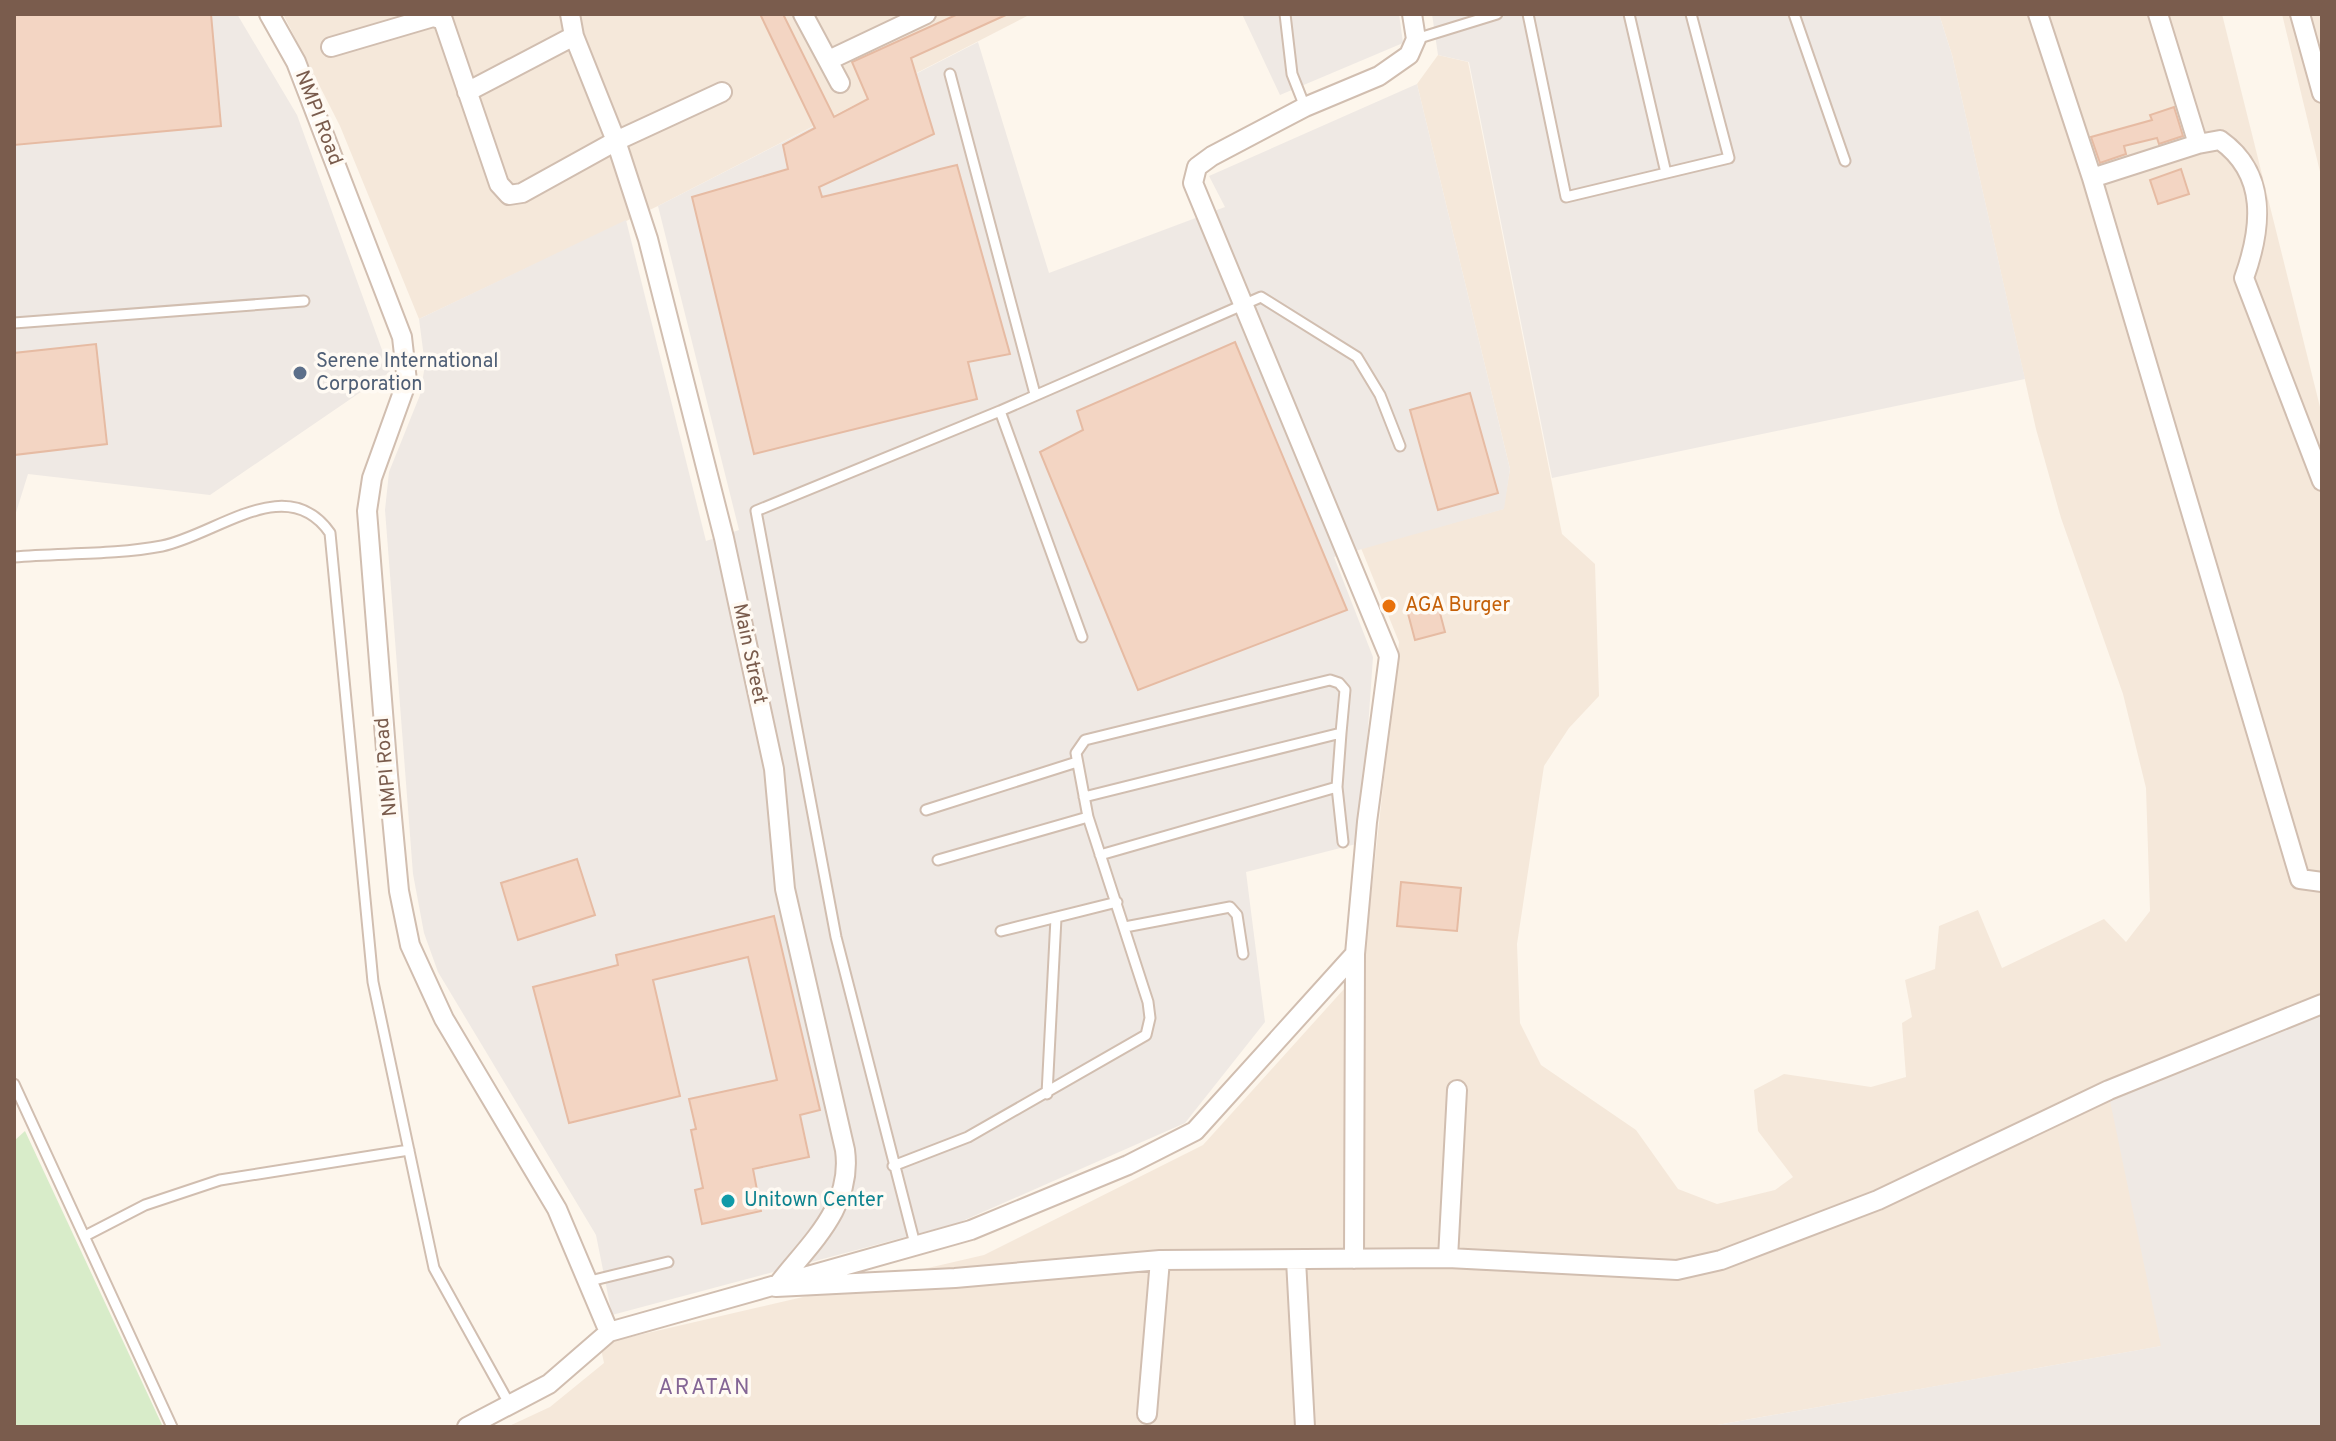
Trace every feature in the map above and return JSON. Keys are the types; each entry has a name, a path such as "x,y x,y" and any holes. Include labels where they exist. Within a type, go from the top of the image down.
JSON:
{"street":[{"name":"NMPI Road","path":"269,14 296,62 402,337 406,359 407,381 372,478 367,511 399,891 410,945 428,990 557,1209 609,1332"},
{"name":"Main Street","path":"570,14 574,36 616,141 648,239 724,538 774,769 785,889 847,1167 840,1203 776,1287"},
{"path":"803,14 814,22 840,83"},
{"path":"829,60 900,20 926,14"},
{"path":"1354,1259 1355,954 1367,822 1389,656 1193,183 1197,167 1212,156 1305,107 1379,76 1409,55 1416,39 1412,14"},
{"path":"2038,14 2092,178 2300,879 2322,882"},
{"path":"2158,14 2198,144"},
{"path":"2300,14 2322,93"},
{"path":"331,47 433,17 439,18 446,25 499,184 509,195 522,193 616,141 722,92"},
{"path":"467,92 574,36"},
{"path":"2092,178 2198,144 2220,140 2239,154 2254,181 2257,240 2244,278 2322,481"},
{"path":"467,1427 549,1384 609,1332 971,1230 1128,1165 1195,1131 1355,954"},
{"path":"776,1287 955,1278 1160,1260 1448,1258 1655,1271 1721,1260 1878,1200 2109,1090 2322,1004"},
{"path":"1448,1258 1457,1090"},
{"path":"1147,1414 1160,1260"},
{"path":"1296,1260 1305,1427"}],"lane":[{"path":"1285,14 1292,74 1305,107"},
{"path":"1459,14 1460,26"},
{"path":"1416,39 1497,14"},
{"path":"1528,14 1566,197 1729,158 1691,14"},
{"path":"1629,14 1666,173"},
{"path":"1794,14 1845,161"},
{"path":"950,74 1035,394"},
{"path":"915,1244 836,937 756,511 1000,411 1261,297 1357,357 1380,395 1400,446"},
{"path":"14,323 304,301"},
{"path":"1000,411 1082,637"},
{"path":"14,557 164,546 247,513 279,507 302,507 319,518 330,533 373,982 434,1268 510,1405"},
{"path":"893,1166 968,1137 1146,1035 1148,1002 1088,817 1076,753 1085,740 1330,680 1339,683 1345,690 1337,787 1343,842"},
{"path":"1084,797 1341,733"},
{"path":"926,810 1077,762"},
{"path":"1100,855 1337,787"},
{"path":"938,860 1088,817"},
{"path":"1001,931 1117,902"},
{"path":"1125,927 1230,907 1237,915 1243,954"},
{"path":"1047,1094 1056,918"},
{"path":"14,1084 172,1427"},
{"path":"85,1236 145,1205 220,1180 409,1150"},
{"path":"590,1281 668,1262"}],"shaded area":[{"path":"14,14 237,14 297,115 390,372 210,495 28,474 14,519"},
{"path":"283,14 1031,14 658,206 419,319 340,126"},
{"path":"1242,14 1399,14 1403,43 1280,95"},
{"path":"1432,14 1939,14 1952,55 2025,379 1552,478 1469,62 1438,55"},
{"path":"1939,14 2222,14 2322,415 2322,1008 2110,1096 2162,1346 1706,1427 507,1427 550,1407 604,1363 600,1344 984,1255 1203,1145 1363,968 1399,642 1361,548 1503,509 1510,469 1417,84 1438,55 1468,62 1562,534 1595,564 1599,696 1569,728 1544,766 1517,944 1520,1023 1541,1065 1636,1130 1678,1189 1717,1204 1775,1190 1793,1177 1758,1131 1754,1090 1784,1074 1871,1087 1906,1077 1902,1023 1912,1017 1905,980 1935,969 1939,926 1978,910 2002,968 2104,919 2126,942 2150,911 2146,788 2123,694 2061,518 2036,429 1952,55"},
{"path":"2282,14 2322,14 2322,180"},
{"path":"978,42 1049,273 1225,207 1209,176 1417,84 1510,469 1504,509 1334,557 1373,657 1360,843 1246,872 1265,1022 1185,1123 958,1223 612,1315 596,1235 438,972 424,933 413,874 385,510 389,472 420,395 425,365 419,319 626,220 706,541 739,530 658,206"},
{"path":"2322,1008 2322,1427 1706,1427 2161,1346 2109,1096"}],"green space":[{"path":"25,1131 163,1427 14,1427 14,1141"}],"building":[{"path":"14,14 211,14 221,126 14,145"},
{"path":"760,14 783,14 834,117 868,99 852,62 958,14 1008,14 911,58 934,134 819,187 822,197 957,165 1010,354 968,362 977,399 754,454 692,197 788,169 783,145 815,128"},
{"path":"2174,107 2183,136 2159,144 2157,138 2124,146 2126,154 2100,163 2091,137 2152,120 2150,115"},
{"path":"2181,169 2189,194 2158,204 2150,180"},
{"path":"1235,342 1347,610 1138,690 1040,452 1083,430 1077,411"},
{"path":"96,344 107,444 14,455 14,353"},
{"path":"1470,393 1498,493 1438,510 1410,410"},
{"path":"1436,598 1445,632 1415,640 1406,606"},
{"path":"577,859 595,915 518,940 501,883"},
{"path":"1401,882 1461,888 1457,931 1397,926"},
{"path":"774,916 820,1110 800,1115 809,1157 753,1169 761,1211 702,1224 695,1190 703,1188 691,1130 696,1129 689,1099 777,1080 748,957 653,980 680,1096 569,1123 533,987 618,965 616,955"}],"place":[{"name":"Serene International Corporation","path":"300,373"},
{"name":"AGA Burger","path":"1389,606"},
{"name":"Unitown Center","path":"728,1201"}],"district":[{"name":"ARATAN","path":"705,1388"}]}
